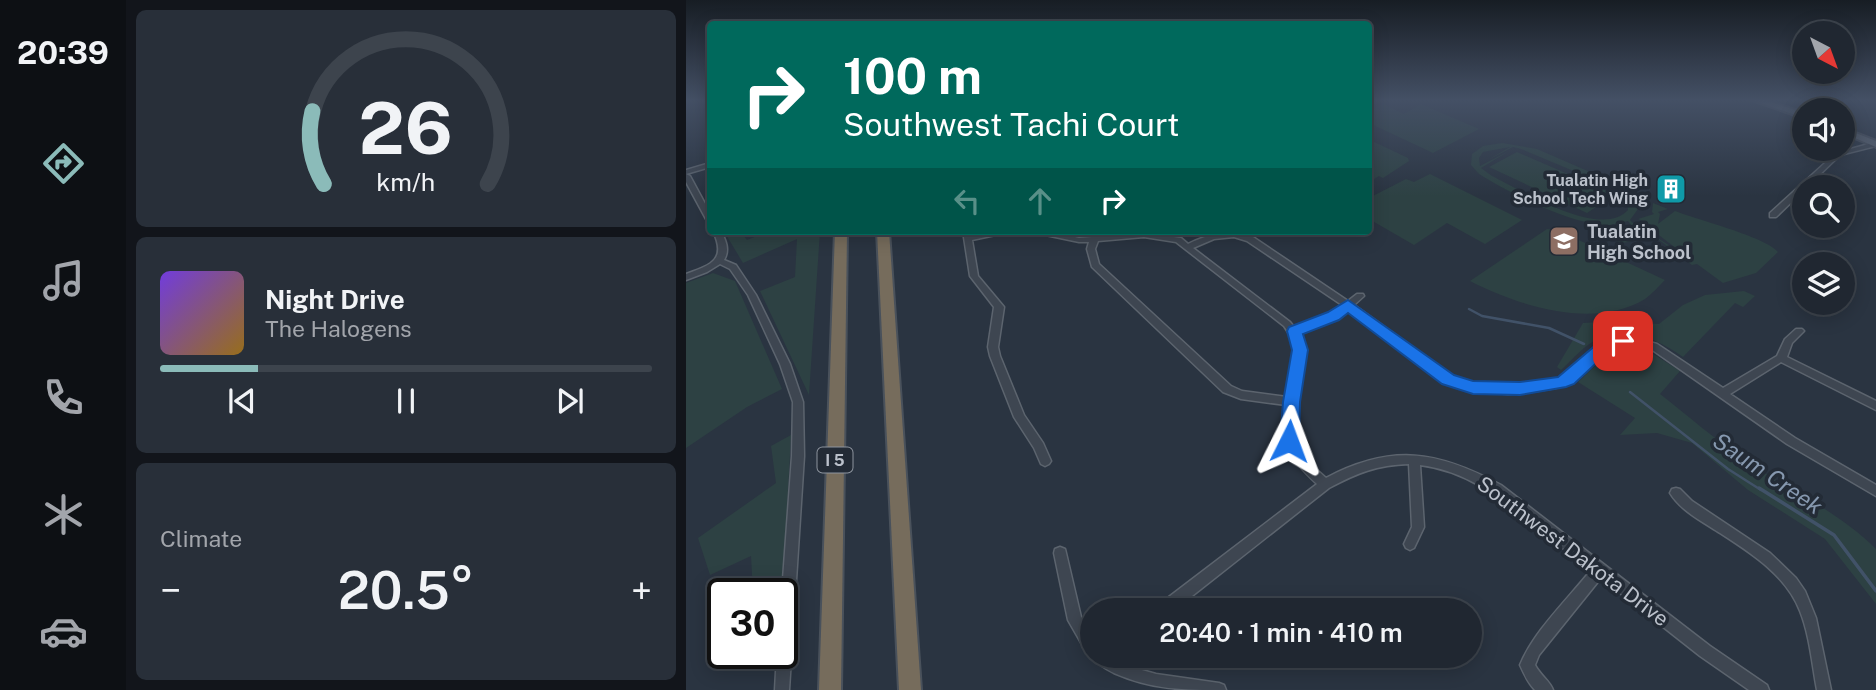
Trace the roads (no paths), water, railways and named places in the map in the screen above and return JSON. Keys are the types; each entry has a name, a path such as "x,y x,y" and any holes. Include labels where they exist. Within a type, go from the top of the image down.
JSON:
{"highway":[{"name":"I 5","path":"830,690 841,235"},
{"path":"883,235 910,690"}],"main road":[{"path":"1855,135 1876,144"}],"street":[{"path":"1773,215 1838,154 1876,144"},
{"path":"707,166 686,174 707,213"},
{"path":"686,277 719,261 725,252 719,235"},
{"path":"968,235 974,276 999,307 993,346 995,356 1019,417 1039,446 1045,461"},
{"path":"1053,235 1094,240 1156,235 1178,240 1294,331 1300,350 1291,402 1289,441 1296,454 1325,484"},
{"path":"1189,247 1216,235 1245,237 1348,305 1448,379 1463,385 1520,389 1560,383 1568,380 1603,348 1623,341 1642,342 1661,349 1791,441 1876,491"},
{"path":"1094,240 1091,249 1094,265 1227,389 1259,399 1291,402"},
{"path":"719,261 733,267 752,295 785,364 798,402 798,456 782,690"},
{"path":"1294,331 1333,316 1360,296"},
{"path":"1723,393 1781,358 1788,341 1799,331"},
{"path":"1781,358 1876,406"},
{"path":"1410,544 1418,527 1414,459"},
{"name":"Southwest Dakota Drive","path":"1179,598 1325,484 1359,466 1376,461 1414,459 1447,465 1481,479 1716,659 1762,690"},
{"path":"1676,493 1688,505 1777,568 1790,581 1801,596 1824,690"},
{"path":"1060,553 1075,620 1080,627"},
{"path":"1546,690 1535,680 1527,665 1534,650 1600,569"},
{"path":"1117,668 1126,674 1179,687 1219,690"}],"waterway":[{"name":"Saum Creek","path":"1469,309 1482,316 1549,328 1584,344"},
{"name":"Saum Creek","path":"1630,392 1728,469 1761,490"},
{"name":"Saum Creek","path":"1759,488 1834,535 1876,591"}],"place":[{"name":"Tualatin High School Tech Wing","path":"1671,189"},
{"name":"Tualatin High School","path":"1564,241"}]}
